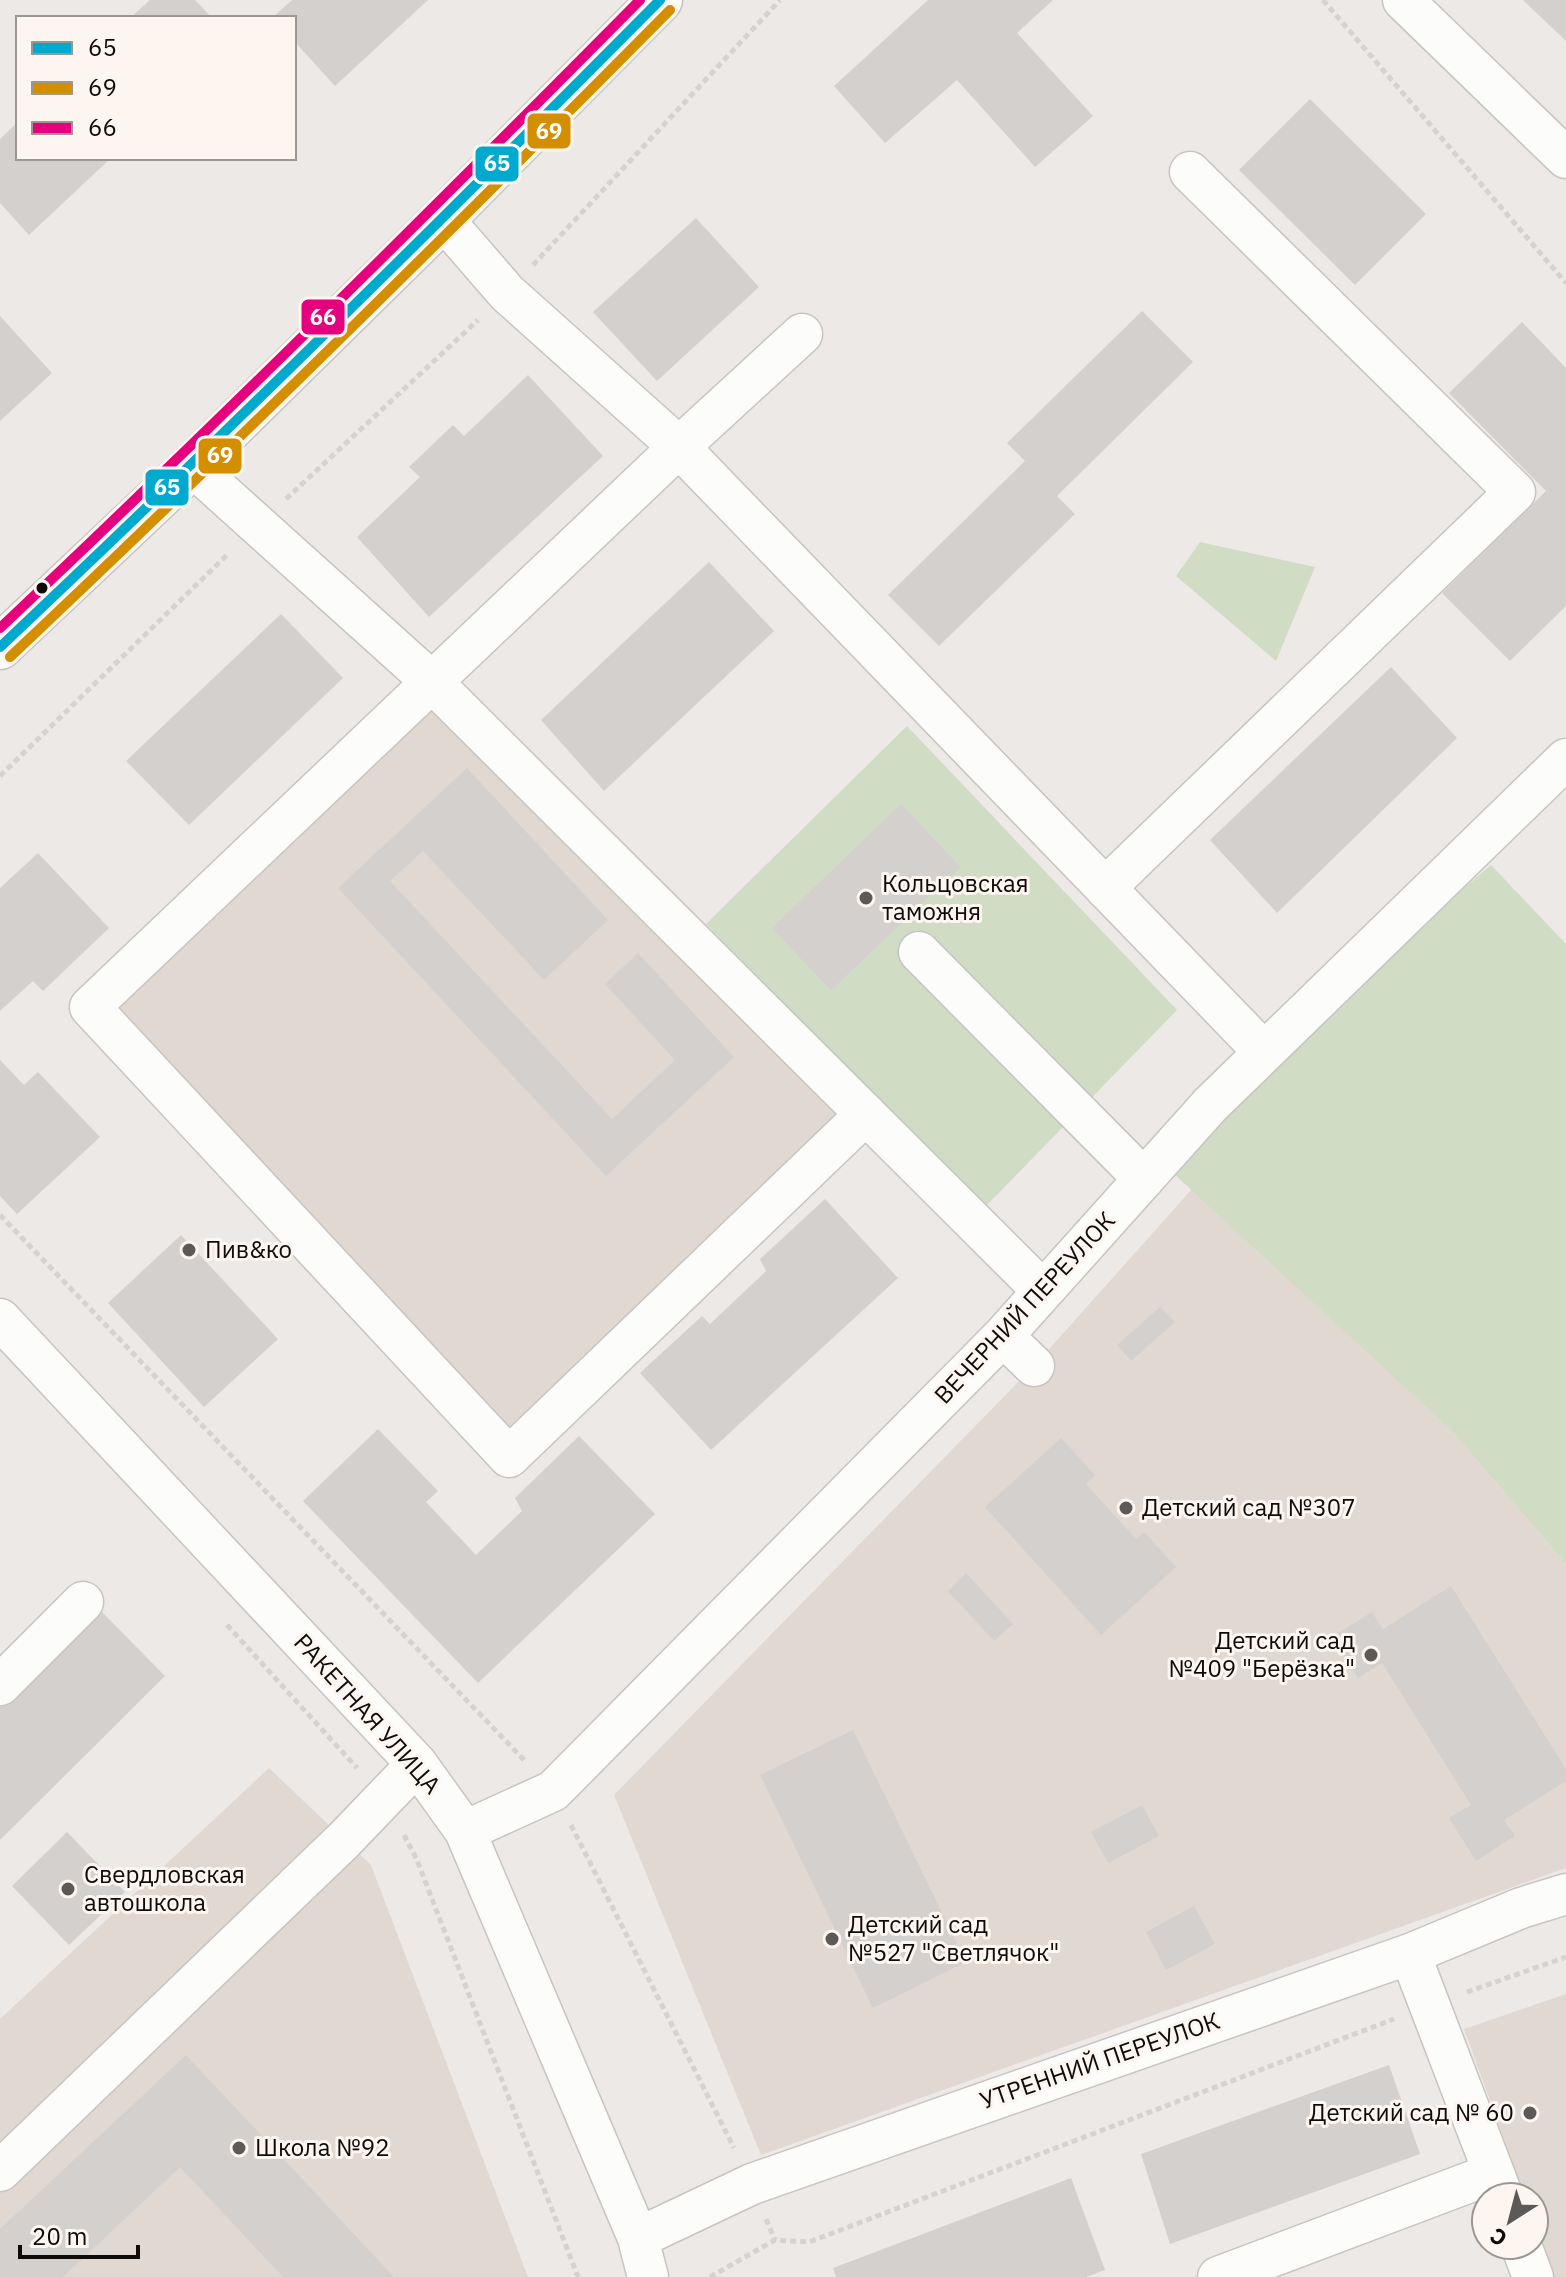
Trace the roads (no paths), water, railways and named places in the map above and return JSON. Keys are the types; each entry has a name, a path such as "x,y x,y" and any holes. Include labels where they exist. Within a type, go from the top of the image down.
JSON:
{"main road":[{"path":"0,647 192,466 660,0"}],"street":[{"path":"1403,0 1566,158"},
{"path":"1105,888 1515,492 1190,172"},
{"path":"443,219 507,293 679,447 1264,1052"},
{"path":"802,334 90,1007 509,1457 866,1114"},
{"path":"192,466 256,527 432,682 1043,1291"},
{"name":"ВЕЧЕРНИЙ ПЕРЕУЛОК","path":"465,1831 553,1791 1003,1336 1210,1105 1566,759"},
{"path":"919,952 1144,1179"},
{"name":"РАКЕТНАЯ УЛИЦА","path":"0,1319 417,1764 465,1831 638,2238 648,2277"},
{"path":"1003,1336 1034,1366"},
{"path":"0,1685 83,1602"},
{"path":"0,2171 344,1840 417,1764"},
{"path":"1521,1908 1566,1872"},
{"name":"УТРЕННИЙ ПЕРЕУЛОК","path":"638,2238 752,2184 1028,2073 1410,1954 1521,1908 1566,1894"},
{"path":"1410,1954 1497,2181"},
{"path":"1218,2277 1470,2194"}],"place":[{"name":"Кольцовская таможня","path":"866,898"},
{"name":"Пив&ко","path":"189,1250"},
{"name":"Детский сад №307","path":"1126,1508"},
{"name":"Детский сад №409 \"Берёзка\"","path":"1371,1655"},
{"name":"Свердловская автошкола","path":"68,1889"},
{"name":"Детский сад №527 \"Светлячок\"","path":"832,1939"},
{"name":"Детский сад № 60","path":"1530,2113"},
{"name":"Школа №92","path":"239,2148"}]}
